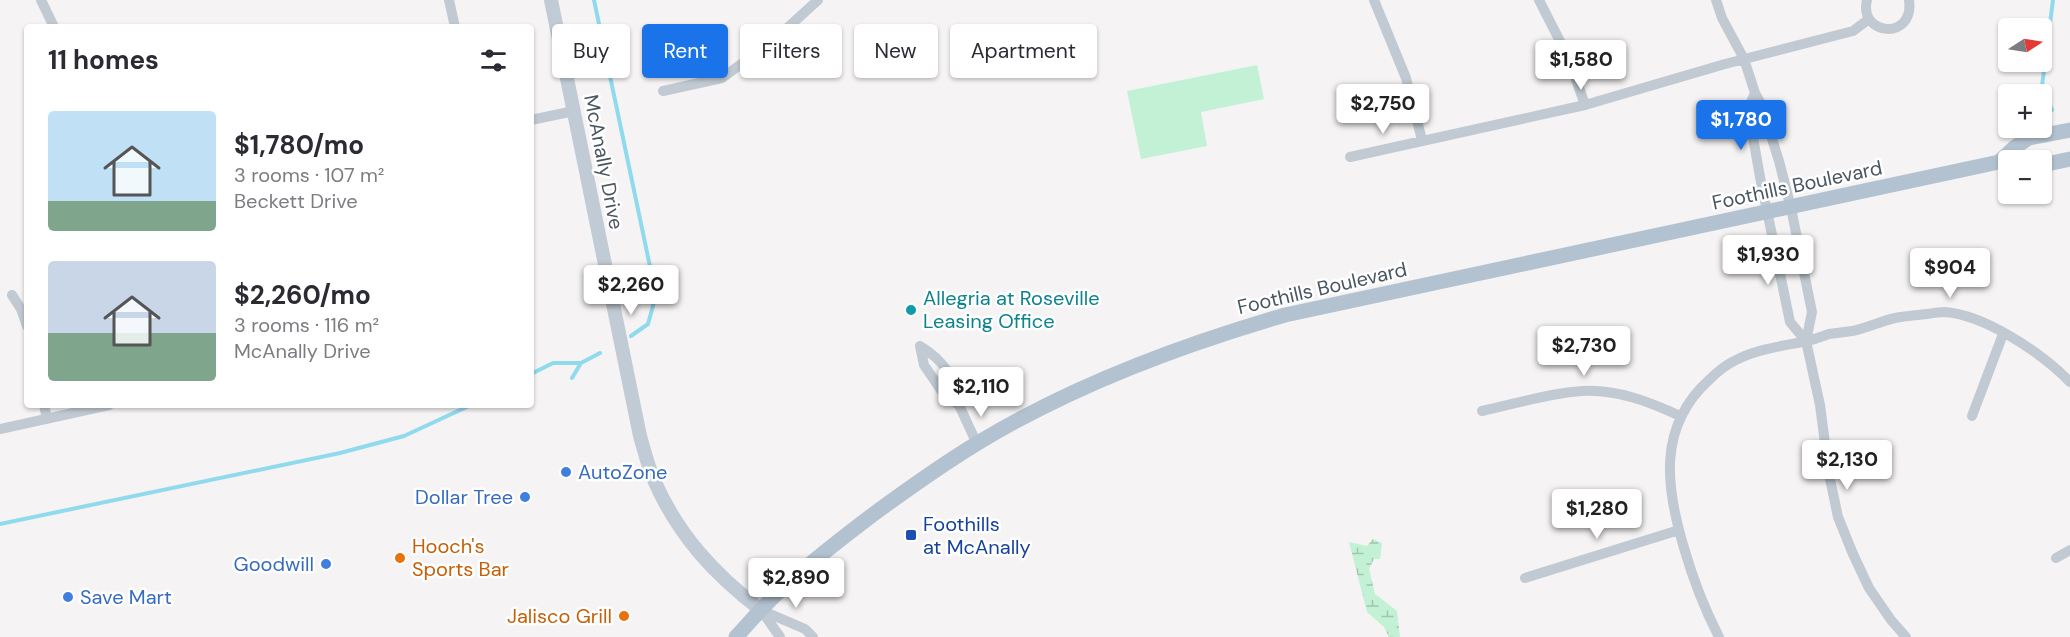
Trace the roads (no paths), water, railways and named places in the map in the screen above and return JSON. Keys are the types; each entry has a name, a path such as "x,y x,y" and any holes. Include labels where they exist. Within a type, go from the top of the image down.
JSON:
{"main road":[{"name":"Foothills Boulevard","path":"2013,150 2029,138 2070,130"},
{"path":"2052,163 2070,159"},
{"name":"Foothills Boulevard","path":"736,637 784,586 838,541 912,486 977,444 1029,415 1118,373 1189,344 1228,331 1326,306 1998,165"}],"street":[{"path":"41,0 53,24"},
{"path":"449,0 454,24"},
{"name":"McAnally Drive","path":"551,0 637,424 653,478 672,515 689,541 726,583 761,610 805,629 813,637"},
{"path":"663,91 722,78 773,41 818,0"},
{"path":"1374,0 1406,78 1422,140"},
{"path":"1539,0 1569,59 1585,105"},
{"path":"1716,0 1722,18 1744,59 1761,104 1791,208 1812,312 1806,341 1820,405 1829,474 1838,517 1852,554 1869,588 1906,637"},
{"path":"1867,0 1866,12 1869,19 1887,30 1901,26 1909,14 1909,0"},
{"path":"1350,157 1585,105 1744,59 1853,31 1869,19"},
{"path":"1755,93 1748,109 1790,322 1806,341"},
{"path":"534,119 574,111"},
{"path":"12,295 24,318"},
{"path":"1719,637 1703,605 1679,530 1670,483 1669,461 1672,439 1680,416 1690,400 1720,370 1738,358 1762,350 1853,331 1896,318 1944,312 1976,319 2003,333 2033,351 2070,381"},
{"path":"1972,416 2003,333"},
{"path":"920,346 924,365 945,396 959,405 977,444"},
{"path":"1482,411 1584,391 1628,396 1657,405 1680,416"},
{"path":"45,408 47,419"},
{"path":"0,429 96,408"},
{"path":"1525,578 1679,530"},
{"path":"2056,558 2070,550"},
{"name":"McAnally Drive","path":"761,610 780,637"}],"waterway":[{"path":"594,0 656,295 648,324 631,336"},
{"path":"2042,84 2053,0"},
{"path":"572,378 581,363 600,353"},
{"path":"534,372 553,363 581,363"},
{"path":"0,524 340,453 404,436 465,408"}],"place":[{"name":"Allegria at Roseville Leasing Office","path":"911,310"},
{"name":"AutoZone","path":"566,472"},
{"name":"Dollar Tree","path":"525,497"},
{"name":"Foothills at McAnally","path":"911,535"},
{"name":"Hooch's Sports Bar","path":"400,558"},
{"name":"Goodwill","path":"326,564"},
{"name":"Save Mart","path":"68,597"},
{"name":"Jalisco Grill","path":"624,616"}]}
